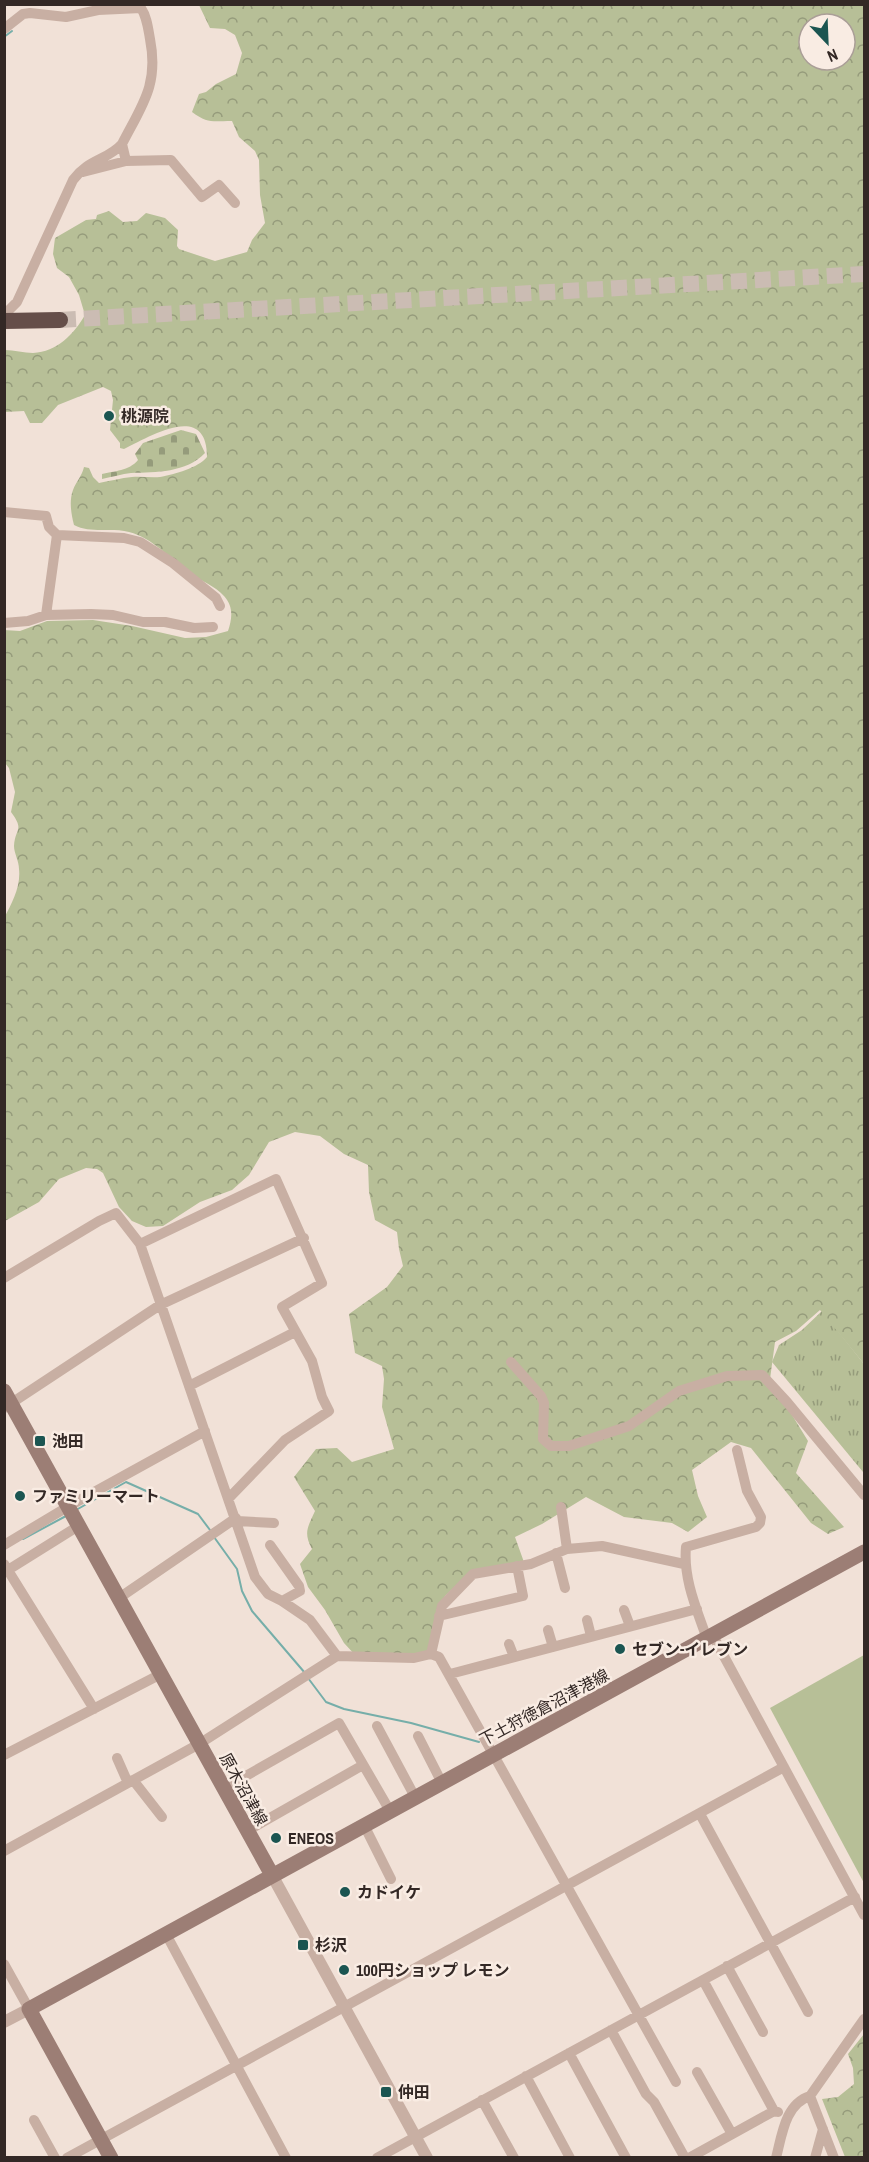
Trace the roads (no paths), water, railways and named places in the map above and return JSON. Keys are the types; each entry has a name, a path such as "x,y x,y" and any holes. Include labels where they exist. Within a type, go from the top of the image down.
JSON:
{"highway":[{"path":"8,320 60,320"}],"main road":[{"name":"原木沼津線","path":"7,1401 73,1514 272,1875"},
{"name":"下土狩徳倉沼津港線","path":"272,1875 864,1552"},
{"path":"111,2157 28,2009 272,1875"}],"street":[{"path":"4,29 23,14 66,17 96,11 141,8 153,52 152,82 122,144 117,150 93,161 78,173 8,320"},
{"path":"122,144 126,161"},
{"path":"78,173 126,161 168,159 202,197 219,185 235,203"},
{"path":"4,512 46,516 49,526 57,535 124,537 140,542 182,570 216,598 220,606"},
{"path":"46,615 57,535"},
{"path":"4,623 28,621 46,615 112,615 143,622 165,622 207,629 213,627"},
{"path":"140,1244 276,1179 322,1283 282,1307 312,1361 322,1397 329,1411 285,1440 229,1498"},
{"path":"4,1278 116,1213 140,1244 255,1577 268,1594 310,1620 337,1656"},
{"path":"7,1401 160,1305 304,1238"},
{"path":"189,1386 295,1332"},
{"path":"511,1362 541,1396 544,1403 543,1439 551,1446 568,1446 629,1426 679,1391 727,1376 762,1375 864,1495"},
{"path":"94,1709 6,1567 73,1514 205,1431"},
{"path":"737,1450 747,1491 761,1517 760,1523 756,1527 686,1547 684,1564 697,1609 710,1638 784,1767 864,1915"},
{"path":"561,1507 567,1549"},
{"path":"4,1545 73,1514"},
{"path":"119,1598 236,1519 274,1523"},
{"path":"270,1545 300,1591 282,1601"},
{"path":"431,1654 442,1606 473,1574 531,1564 567,1549 603,1546 684,1564"},
{"path":"556,1553 565,1588"},
{"path":"439,1616 524,1596 517,1566"},
{"path":"450,1674 697,1609"},
{"path":"624,1610 630,1626"},
{"path":"586,1620 591,1636"},
{"path":"548,1630 553,1647"},
{"path":"509,1644 514,1657"},
{"path":"4,1851 199,1744 337,1656 414,1658 431,1654 439,1657 450,1674 676,2082"},
{"path":"4,1755 161,1674"},
{"path":"223,1789 339,1723 390,1811"},
{"path":"377,1726 415,1797"},
{"path":"418,1736 442,1783"},
{"path":"117,1758 131,1782 162,1817"},
{"path":"247,1831 363,1765"},
{"path":"67,2157 784,1767"},
{"path":"700,1814 808,2012"},
{"path":"364,1825 391,1879"},
{"path":"272,1875 427,2157"},
{"path":"377,2157 855,1897"},
{"path":"166,1934 286,2157"},
{"path":"4,1964 28,2009 4,2022"},
{"path":"727,1966 763,2032"},
{"path":"703,1980 774,2111 787,2115"},
{"path":"776,2157 787,2115 804,2098 810,2096 864,2019"},
{"path":"611,2030 646,2094 654,2102 687,2157 774,2111"},
{"path":"569,2053 626,2157"},
{"path":"697,2072 732,2134"},
{"path":"526,2076 570,2157"},
{"path":"810,2096 834,2157"},
{"path":"482,2100 513,2157"},
{"path":"34,2121 55,2157"},
{"path":"815,2157 823,2129"}],"waterway":[{"path":"4,37 12,31"},
{"path":"76,1510 126,1482 198,1514 210,1530"},
{"path":"23,1539 66,1516"},
{"path":"214,1537 237,1569 242,1591 252,1611 305,1673"},
{"path":"308,1678 326,1702 344,1709 411,1723 479,1742"}],"tunnel":[{"path":"60,320 864,274"}],"place":[{"name":"桃源院","path":"109,416"},
{"name":"池田","path":"40,1441"},
{"name":"ファミリーマート","path":"20,1496"},
{"name":"セブン-イレブン","path":"620,1649"},
{"name":"ENEOS","path":"276,1838"},
{"name":"カドイケ","path":"345,1892"},
{"name":"杉沢","path":"303,1945"},
{"name":"100円ショップ レモン","path":"344,1970"},
{"name":"仲田","path":"386,2092"}]}
